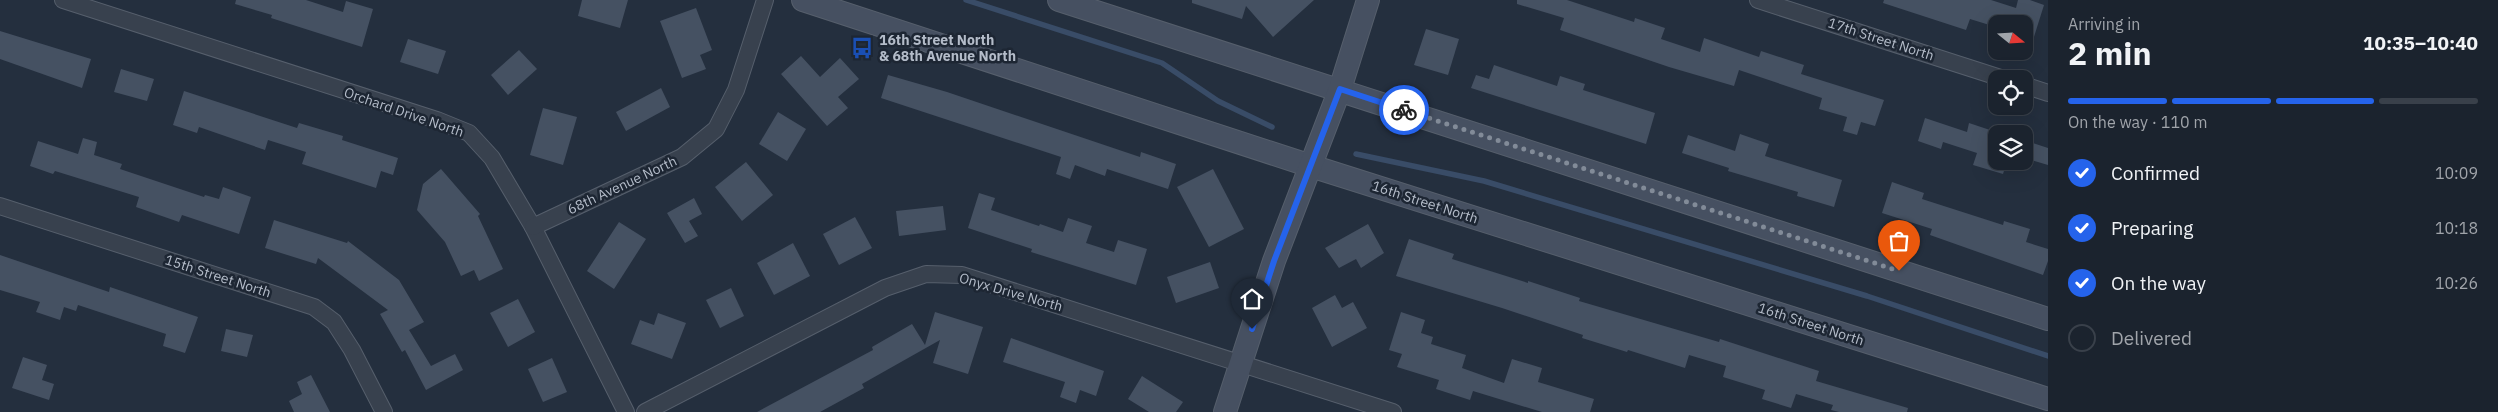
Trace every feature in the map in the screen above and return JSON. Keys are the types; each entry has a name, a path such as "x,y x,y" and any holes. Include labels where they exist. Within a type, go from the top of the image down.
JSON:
{"street":[{"name":"Orchard Drive North","path":"63,0 437,120 469,133 492,158 533,227 626,412"},
{"name":"68th Avenue North","path":"533,227 682,157 716,129 736,90 765,0"},
{"name":"16th Street North","path":"803,0 1311,166 2048,399"},
{"path":"1059,0 1340,89 2048,320"},
{"path":"1225,412 1274,261 1340,89 1368,0"},
{"name":"17th Street North","path":"1758,0 1988,74"},
{"path":"2033,88 2048,93"},
{"name":"15th Street North","path":"0,206 314,307 334,322 352,350 384,412"},
{"name":"Onyx Drive North","path":"645,412 885,288 926,274 962,275 1393,412"}],"building":[{"path":"236,0 306,0 343,12 346,1 373,9 362,47 271,18 272,15 235,4"},
{"path":"582,0 628,0 620,28 578,16"},
{"path":"1192,0 1314,0 1273,37 1246,6 1242,19 1192,3"},
{"path":"1517,0 1567,0 1634,22 1635,18 1665,28 1661,39 1700,52 1704,38 1759,57 1761,51 1804,65 1801,74 1884,100 1875,126 1861,122 1857,135 1843,131 1847,117 1819,109 1822,98 1739,70 1734,86 1669,67 1560,30 1564,18 1517,4"},
{"path":"1884,0 1991,0 2016,8 2018,0 2030,0 2044,5 2033,40 2033,15 1988,15 1988,25 1970,19 1966,30 1883,3"},
{"path":"696,8 712,50 700,55 706,69 682,78 660,21"},
{"path":"1426,29 1459,39 1448,75 1414,65"},
{"path":"0,31 91,59 82,88 0,59"},
{"path":"408,39 446,51 438,74 400,62"},
{"path":"519,50 537,69 508,95 491,75"},
{"path":"801,56 820,77 840,58 859,79 838,97 848,108 827,126 781,74"},
{"path":"1494,65 1557,86 1560,76 1585,84 1583,90 1655,113 1646,144 1471,88 1476,75 1489,79"},
{"path":"121,69 154,79 147,101 114,92"},
{"path":"888,75 947,92 1140,157 1141,152 1176,164 1168,189 1107,169 1105,176 1075,165 1070,179 1056,174 1061,157 881,98"},
{"path":"661,88 670,107 626,131 616,112"},
{"path":"184,91 297,128 299,123 343,136 342,140 398,158 393,175 381,171 376,188 302,164 306,152 268,140 265,150 199,127 197,133 173,125"},
{"path":"543,108 577,117 563,165 530,155"},
{"path":"778,112 806,129 787,161 759,144"},
{"path":"1925,118 1967,132 1969,123 1988,129 1988,170 1973,165 1977,153 1943,142 1941,149 1918,141"},
{"path":"1740,134 1769,144 1765,156 1842,180 1834,207 1797,196 1798,192 1728,171 1729,168 1682,153 1688,135 1735,151"},
{"path":"83,138 97,142 94,155 122,164 120,169 204,197 205,195 219,199 223,187 251,197 239,234 182,215 179,222 136,207 139,197 55,171 53,174 30,166 38,141 78,154"},
{"path":"2033,143 2048,148 2048,165 2033,161"},
{"path":"746,162 773,195 742,221 715,187"},
{"path":"441,169 480,214 478,216 503,269 479,281 474,270 461,276 445,242 417,210 423,184"},
{"path":"1213,169 1244,229 1209,247 1177,187"},
{"path":"1990,170 2004,170 2003,174"},
{"path":"1892,182 1924,193 1922,199 2003,225 2004,221 2030,229 2026,242 2048,249 2048,261 2043,275 1930,235 1932,229 1882,213"},
{"path":"979,193 995,198 991,210 1039,226 1040,224 1063,232 1068,218 1092,226 1086,243 1114,252 1118,240 1147,249 1136,285 1031,252 1032,249 968,228"},
{"path":"694,198 702,214 689,221 698,236 685,243 667,213"},
{"path":"943,206 946,230 899,236 896,211"},
{"path":"855,217 872,248 839,265 823,234"},
{"path":"274,220 347,243 348,241 399,280 424,322 409,330 431,366 455,354 463,370 426,390 405,350 402,352 380,314 388,310 318,258 316,264 265,248"},
{"path":"619,222 646,239 614,289 587,271"},
{"path":"1368,224 1384,253 1361,268 1356,259 1339,268 1325,248"},
{"path":"1409,239 1454,254 1452,259 1580,298 1579,301 1719,342 1720,339 1819,371 1816,381 1908,408 1907,412 1839,412 1831,410 1833,405 1796,394 1791,408 1762,399 1765,390 1723,377 1726,366 1689,355 1685,368 1582,338 1583,335 1396,276"},
{"path":"793,243 810,276 774,295 757,263"},
{"path":"0,255 109,292 110,287 198,317 185,353 163,346 166,334 78,305 76,311 64,307 60,320 36,312 40,302 0,290"},
{"path":"1210,262 1219,288 1176,303 1167,277"},
{"path":"731,288 744,316 720,328 706,300"},
{"path":"1335,295 1342,308 1353,302 1367,328 1332,347 1312,308"},
{"path":"518,299 535,332 508,347 490,313"},
{"path":"935,312 983,327 968,374 933,363 940,340 862,384 864,388 820,412 757,412 873,350 872,347 912,324 925,345"},
{"path":"1401,312 1425,320 1421,333 1433,337 1431,344 1466,355 1462,368 1504,383 1512,359 1542,368 1538,382 1594,399 1590,412 1542,412 1473,391 1470,400 1436,389 1439,380 1397,367 1402,354 1389,350"},
{"path":"658,313 686,323 672,359 631,344 640,320 654,325"},
{"path":"226,329 253,335 247,357 221,351"},
{"path":"1011,338 1104,371 1096,396 1080,390 1076,403 1060,397 1065,382 1003,362"},
{"path":"23,357 47,365 42,380 54,384 49,400 12,388"},
{"path":"552,358 567,392 543,402 528,369"},
{"path":"311,375 330,412 294,412 289,401 302,394 297,382"},
{"path":"1142,376 1183,402 1176,412 1149,412 1128,399"}],"waterway":[{"path":"966,0 1162,63 1218,101 1272,127"},
{"path":"1356,154 1484,181 1867,296 2048,356"}],"way so far":[{"path":"1404,110 1899,271"}],"place":[{"name":"16th Street North & 68th Avenue North","path":"862,48"}],"route":[{"path":"1252,329 1274,261 1340,89 1404,110"}]}
